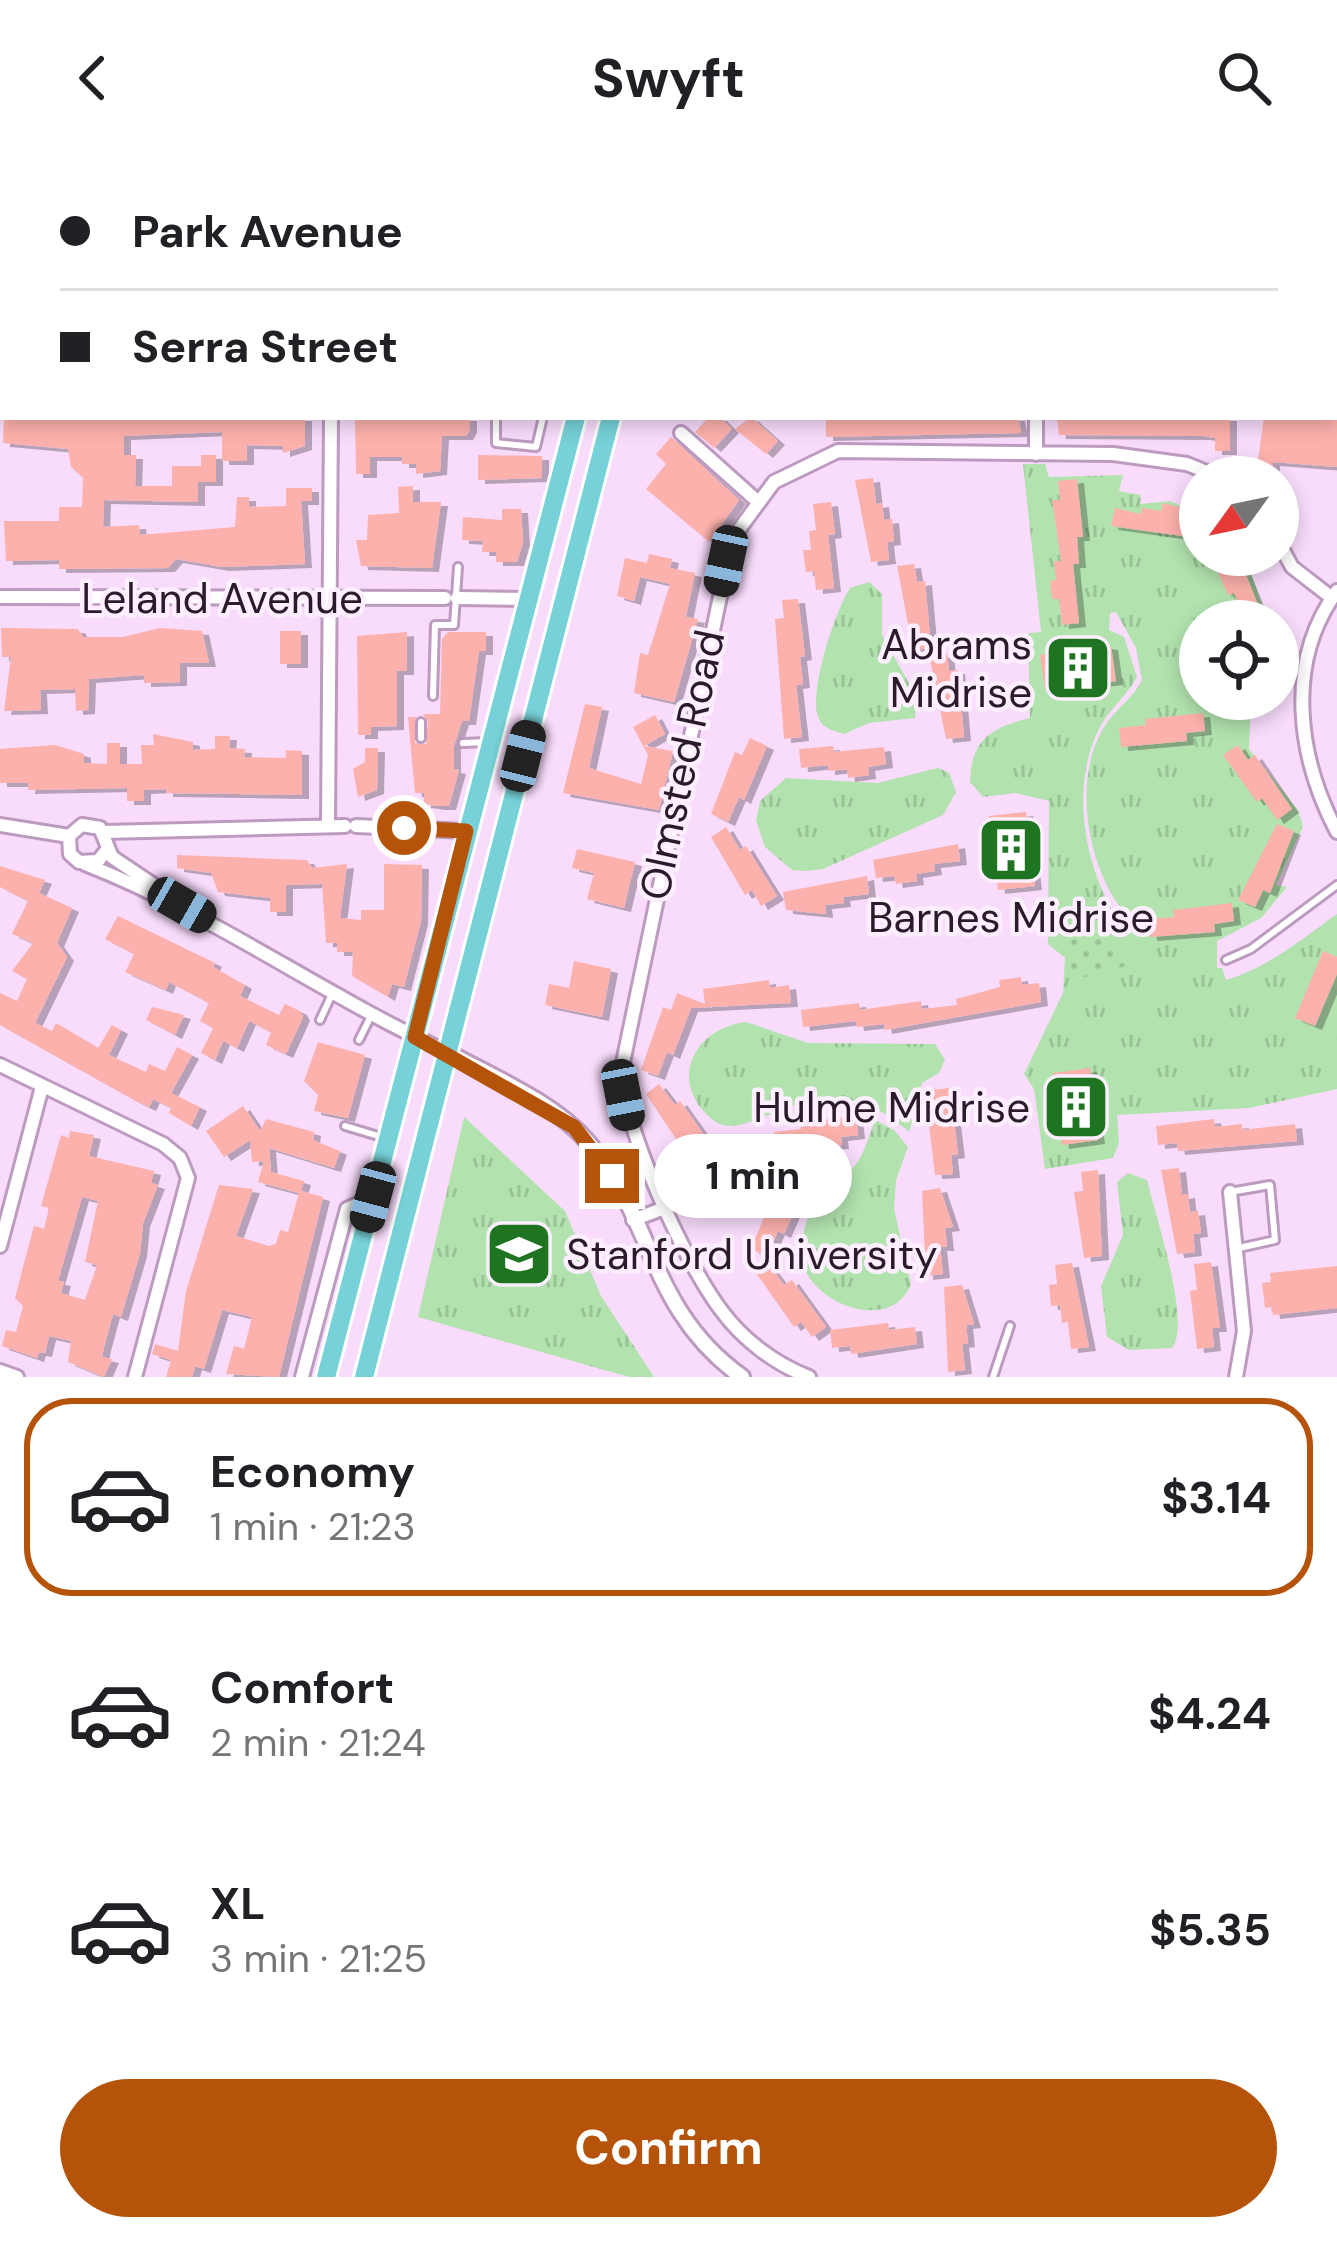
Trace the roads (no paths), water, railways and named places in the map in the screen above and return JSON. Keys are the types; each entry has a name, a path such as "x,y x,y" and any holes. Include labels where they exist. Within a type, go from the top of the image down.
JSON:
{"main road":[{"path":"326,1377 575,420"},
{"path":"364,1377 609,420"}],"street":[{"path":"328,825 331,420"},
{"path":"1036,420 1036,454"},
{"path":"681,433 756,500"},
{"name":"Olmsted Road","path":"809,1377 767,1355 720,1310 628,1121 623,1050 726,561 756,500 794,469 838,452 1148,457 1179,466"},
{"path":"1299,572 1334,594 1304,675 1302,705 1312,774 1337,832"},
{"name":"Leland Avenue","path":"0,597 528,598"},
{"path":"0,825 69,836 82,825 104,832 328,825 466,831"},
{"path":"86,864 98,861 106,851 104,832"},
{"path":"69,836 70,854 86,864 182,905"},
{"path":"106,851 182,905 574,1127 602,1160 678,1315 742,1377"},
{"path":"0,1065 163,1144 185,1167 188,1178 135,1377"},
{"path":"0,1246 42,1087"},
{"path":"1230,1192 1244,1331 1236,1377"},
{"path":"302,1377 347,1209 373,1197"},
{"path":"633,1220 667,1207"},
{"path":"0,1371 17,1377"}],"lane":[{"path":"496,420 496,443 536,447 542,420"},
{"path":"433,697 435,625 454,625 451,598 458,567"},
{"path":"421,722 421,738"},
{"path":"463,742 489,742"},
{"path":"1226,960 1251,949 1337,885"},
{"path":"320,1019 333,992"},
{"path":"359,1040 371,1014"},
{"path":"345,1126 388,1139"},
{"path":"1230,1192 1270,1185 1276,1234 1270,1244 1237,1248"},
{"path":"993,1377 1010,1326"}],"place":[{"name":"Abrams Midrise","path":"1078,668"},
{"name":"Barnes Midrise","path":"1011,850"},
{"name":"Hulme Midrise","path":"1076,1107"},
{"name":"Stanford University","path":"519,1254"}]}
